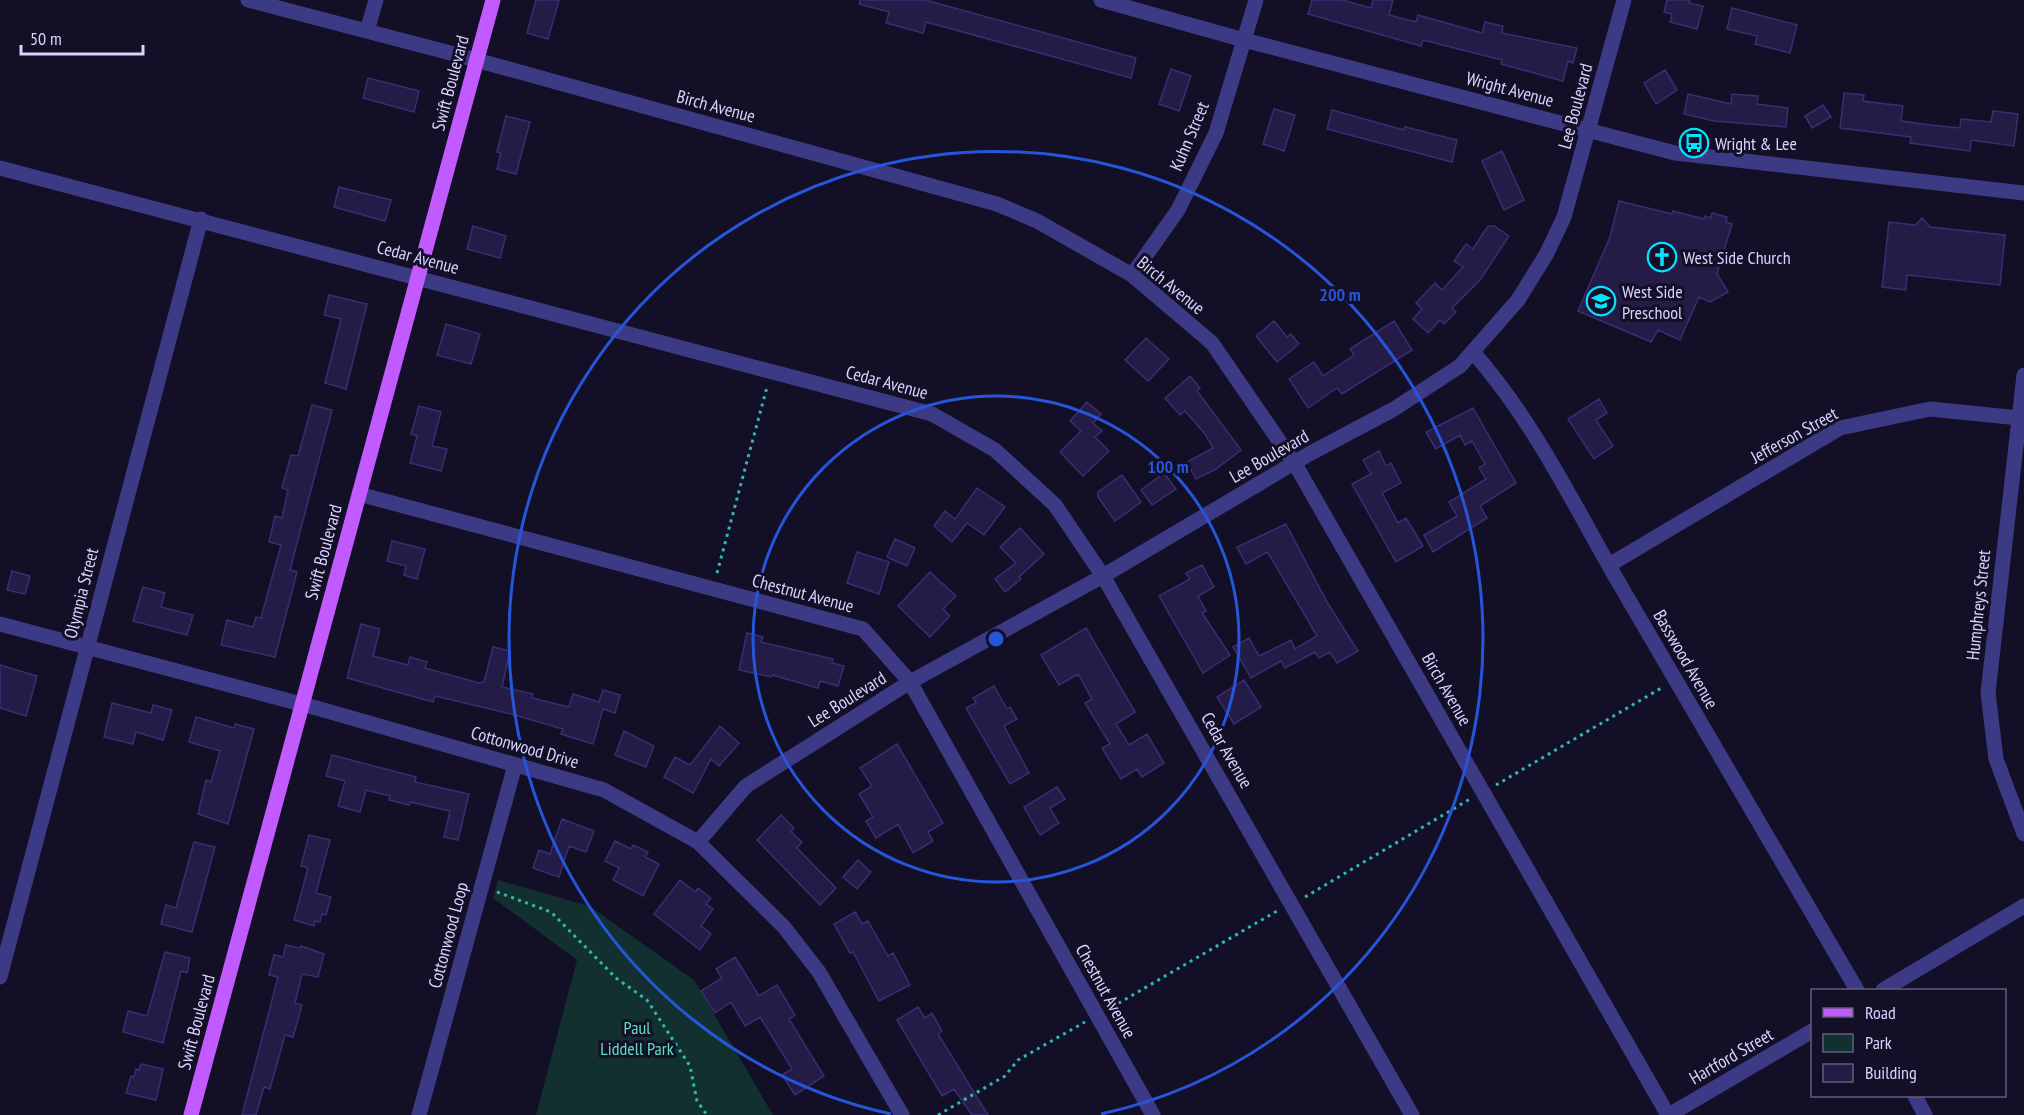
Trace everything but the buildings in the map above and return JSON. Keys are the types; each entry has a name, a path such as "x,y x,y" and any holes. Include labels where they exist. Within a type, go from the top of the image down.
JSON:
{"main road":[{"name":"Swift Boulevard","path":"191,1115 416,277 493,0"}],"street":[{"name":"Birch Avenue","path":"248,0 477,60 997,204 1036,221 1131,275 1212,343 1295,464 1668,1115"},
{"path":"367,31 376,0"},
{"name":"Wright Avenue","path":"1101,0 1647,146 1706,158 2024,193"},
{"name":"Kuhn Street","path":"1131,275 1178,210 1216,133 1256,0"},
{"name":"Lee Boulevard","path":"698,842 746,786 910,682 1104,576 1295,464 1394,410 1460,366 1518,300 1547,253 1564,217 1590,130 1624,0"},
{"name":"Cedar Avenue","path":"0,168 201,219 932,414 995,450 1055,505 1104,576 1412,1115"},
{"name":"Olympia Street","path":"0,977 201,219"},
{"name":"Basswood Avenue","path":"1473,352 1513,399 1533,431 1856,989"},
{"name":"Humphreys Street","path":"2024,375 1988,693 1996,759 2017,821 2024,834"},
{"name":"Jefferson Street","path":"1609,565 1840,428 1930,409 2019,418"},
{"name":"Chestnut Avenue","path":"358,494 863,629 910,682 1153,1115"},
{"name":"Cottonwood Drive","path":"0,624 302,705 604,790 698,842 784,927 819,972 902,1115"},
{"name":"Cottonwood Loop","path":"419,1115 515,765"},
{"path":"1884,989 2024,906"},
{"name":"Hartford Street","path":"1668,1115 1811,1032"},
{"path":"1915,1097 1925,1115"}],"path":[{"path":"717,573 767,386"},
{"path":"1496,785 1663,687"},
{"path":"1303,898 1470,799"},
{"path":"497,892 551,912 616,978 647,1000 690,1066 697,1101 707,1115"},
{"path":"1112,1007 1280,910"},
{"path":"938,1115 1005,1076 1018,1060 1086,1021"}],"green space":[{"name":"Paul Liddell Park","path":"498,880 589,906 694,980 773,1115 536,1115 577,960 493,898"}],"place":[{"name":"Wright & Lee","path":"1694,143"},
{"name":"West Side Church","path":"1662,257"},
{"name":"West Side Preschool","path":"1601,301"}]}
